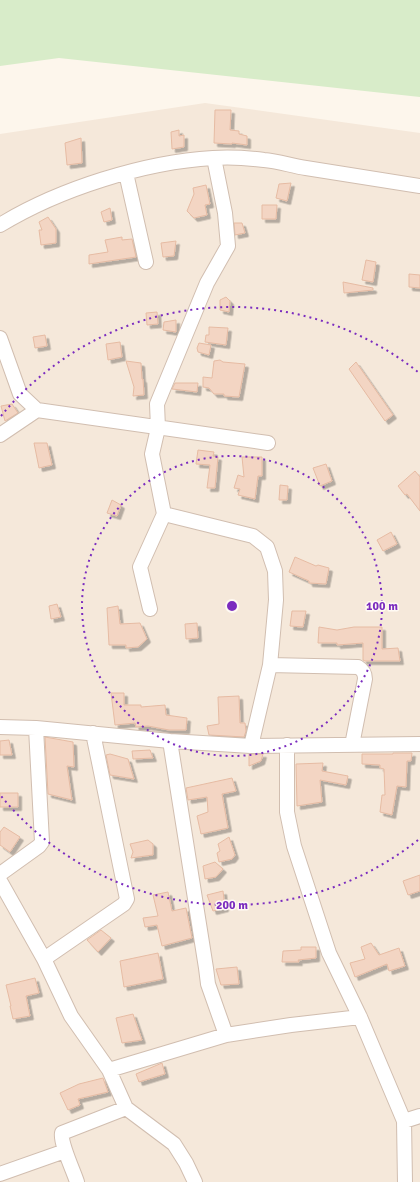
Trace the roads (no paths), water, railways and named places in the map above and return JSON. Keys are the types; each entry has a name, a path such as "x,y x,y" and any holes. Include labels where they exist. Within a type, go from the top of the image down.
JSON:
{"street":[{"path":"150,609 140,567 164,514 152,454 158,428 157,404 207,283 228,246 225,213 214,158"},
{"path":"0,224 22,211 81,187 126,173 145,168 214,158 265,160 304,168 420,186"},
{"path":"126,173 146,262"},
{"path":"0,338 20,394 37,410 268,443"},
{"path":"0,435 37,410"},
{"path":"164,514 253,536 267,547 275,571 276,600 270,665 251,746"},
{"path":"270,665 358,667 362,669 365,674 365,678 352,745"},
{"path":"0,727 36,728 170,741 251,746 420,744"},
{"path":"0,874 39,846 42,842 36,728"},
{"path":"44,959 124,904 127,898 93,733"},
{"path":"170,741 208,984 226,1035"},
{"path":"287,745 287,812 294,846 329,953 360,1017 404,1121 405,1182"},
{"path":"0,881 44,959 71,1016 109,1070 126,1108 174,1144 186,1163 195,1182"},
{"path":"109,1070 226,1035 291,1025 360,1017"},
{"path":"77,1182 62,1137 64,1132 126,1108"},
{"path":"404,1121 420,1116"},
{"path":"0,1174 66,1151"}]}
